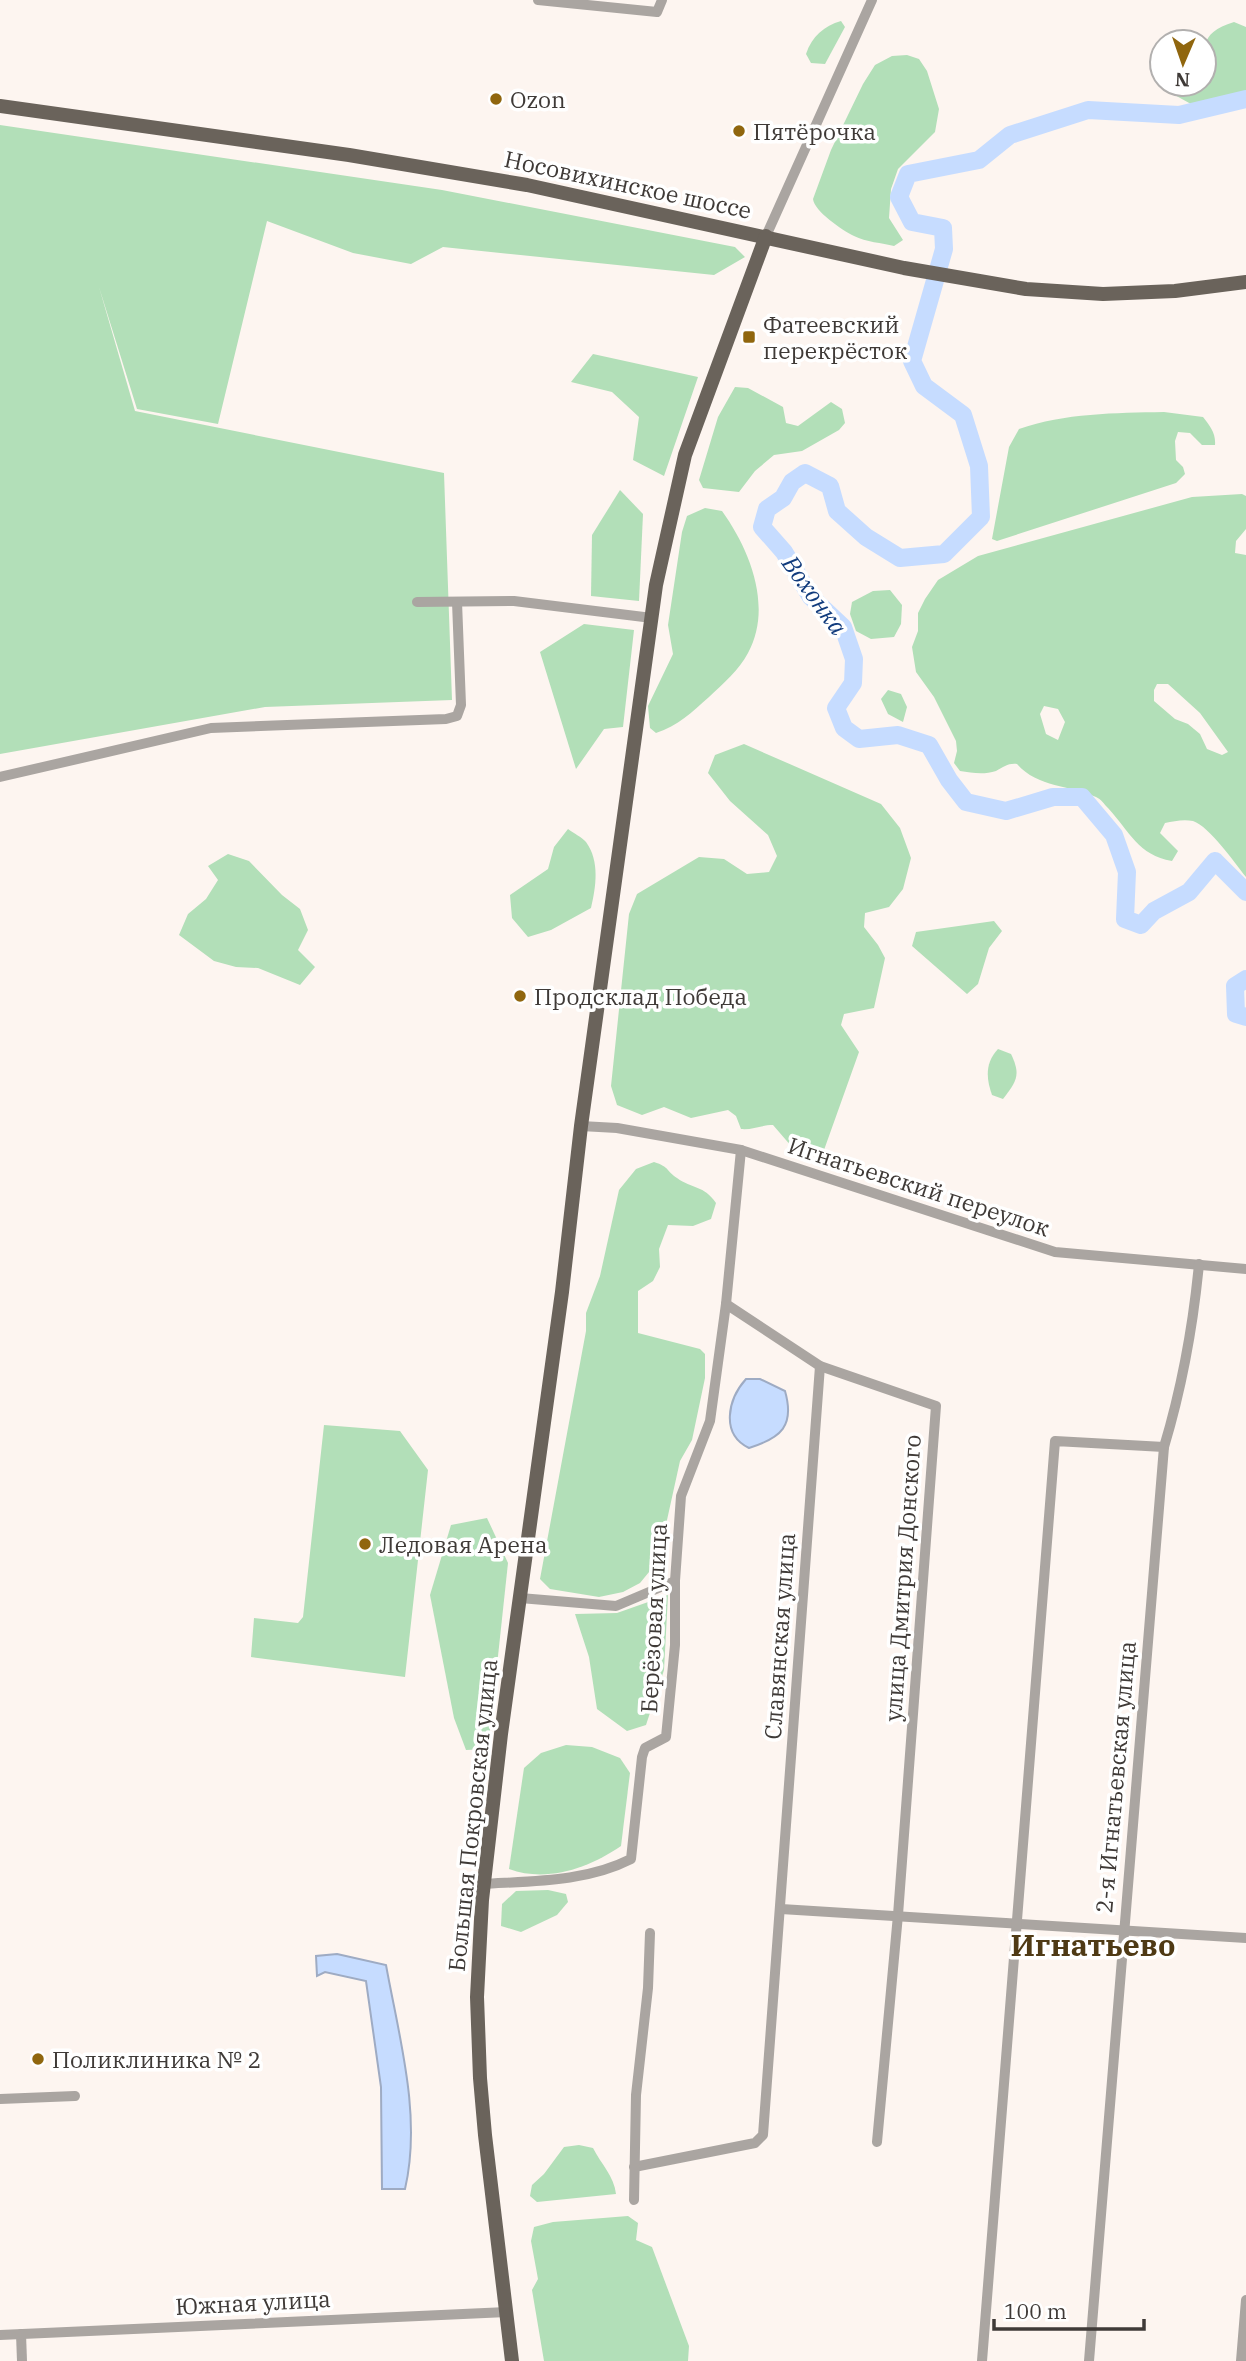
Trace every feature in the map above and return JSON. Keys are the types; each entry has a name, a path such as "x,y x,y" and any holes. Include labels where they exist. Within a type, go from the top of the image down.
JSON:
{"main road":[{"name":"Носовихинское шоссе","path":"0,106 349,155 500,180 904,268 1026,289 1103,294 1175,292 1246,282"},
{"name":"Большая Покровская улица","path":"512,2361 480,2078 478,1976 483,1884 581,1126 652,618 667,529 685,455 766,236"}],"street":[{"path":"538,0 657,12 663,0"},
{"path":"766,236 872,0"},
{"path":"417,602 514,601 652,618"},
{"path":"0,777 211,728 446,719 457,716 461,705 457,602"},
{"name":"Игнатьевский переулок","path":"581,1126 617,1128 741,1150 1055,1252 1246,1269"},
{"path":"726,1304 741,1150"},
{"name":"2-я Игнатьевская улица","path":"1089,2361 1164,1447 1192,1332 1199,1264"},
{"name":"улица Дмитрия Донского","path":"726,1304 820,1367 936,1406 898,1916 877,2142"},
{"name":"Берёзовая улица","path":"483,1884 572,1878 631,1859 642,1757 645,1748 666,1737 675,1646 681,1496 710,1421 726,1304"},
{"name":"Славянская улица","path":"634,2167 744,2146 761,2139 764,2128 820,1367"},
{"path":"982,2361 1055,1441 1164,1447"},
{"path":"520,1598 617,1606 676,1581"},
{"path":"781,1909 1246,1938"},
{"path":"634,2200 636,2095 648,1988 650,1933"},
{"path":"0,2099 75,2096"},
{"path":"1241,2361 1246,2300"},
{"name":"Южная улица","path":"0,2335 507,2312"},
{"path":"21,2334 22,2361"}],"green space":[{"path":"841,21 845,27 825,64 811,63 806,54 815,37"},
{"path":"1234,22 1246,27 1246,93 1191,104 1180,98 1218,98 1218,29"},
{"path":"907,55 919,59 927,71 939,109 935,132 898,169 891,189 889,218 903,240 894,246 864,240 849,233 823,214 813,199 831,150 875,65 892,56"},
{"path":"0,125 442,190 735,247 745,257 714,275 443,247 411,264 353,253 267,221 218,424 137,409 99,287 135,411 444,473 452,700 265,707 0,754"},
{"path":"593,354 698,377 664,476 633,460 639,417 612,392 571,382"},
{"path":"735,387 748,388 783,407 786,423 798,426 831,402 842,409 845,423 839,430 802,451 774,455 755,471 739,492 703,488 699,480 718,417"},
{"path":"1164,412 1203,417 1215,437 1215,445 1202,445 1190,433 1178,432 1175,441 1176,460 1183,467 1185,474 1176,483 997,541 992,539 1009,447 1019,429 1072,417"},
{"path":"620,490 643,514 639,601 591,596 592,535"},
{"path":"1246,496 1246,529 1236,541 1235,553 1246,555 1246,877 1214,837 1193,821 1165,823 1160,833 1178,851 1172,861 1151,854 1143,848 1096,797 1044,782 1025,772 1017,764 987,773 960,771 954,763 956,741 934,697 916,672 912,647 918,631 918,613 938,580 978,556 1192,497","holes":["1157,684 1168,684 1200,713 1228,752 1222,755 1207,749 1200,734 1188,724 1175,719 1154,701","1044,706 1058,709 1065,722 1058,740 1046,734 1040,714"]},
{"path":"705,508 722,511 749,561 758,598 755,635 748,653 725,682 684,718 656,733 650,728 648,706 673,654 668,625 682,532 687,516"},
{"path":"890,590 902,605 901,624 894,637 871,639 856,631 850,614 852,602 873,591"},
{"path":"584,624 634,630 623,727 604,729 576,769 540,652"},
{"path":"888,690 901,694 907,707 903,722 888,714 881,699"},
{"path":"744,744 881,804 900,828 911,858 903,889 889,907 865,913 864,927 885,958 874,1008 844,1014 841,1025 859,1052 824,1150 813,1155 792,1147 773,1125 741,1129 736,1116 728,1110 691,1118 664,1107 642,1115 617,1105 611,1086 629,914 637,894 699,857 724,859 747,874 769,872 777,856 768,835 730,801 708,773 715,755"},
{"path":"568,829 586,842 593,857 595,883 591,908 551,930 528,937 512,918 510,895 548,869 554,847"},
{"path":"228,854 249,861 282,895 300,909 308,930 298,950 315,967 300,985 258,968 236,967 214,961 179,935 188,914 206,899 218,880 208,866"},
{"path":"994,921 1002,931 989,948 978,984 967,994 912,946 916,932"},
{"path":"998,1049 1011,1054 1017,1073 1003,1099 992,1095 988,1077 989,1065"},
{"path":"654,1162 682,1181 707,1193 716,1203 711,1219 693,1226 668,1225 659,1249 660,1267 653,1281 638,1291 638,1333 700,1349 705,1354 705,1378 692,1440 680,1461 658,1561 640,1583 623,1592 599,1597 550,1589 540,1579 586,1331 586,1313 600,1276 619,1190 636,1169"},
{"name":"Ледовая Арена","path":"324,1425 400,1431 428,1470 405,1677 251,1657 254,1618 298,1623 303,1617"},
{"path":"487,1518 508,1563 488,1749 466,1750 454,1718 430,1595 451,1525"},
{"path":"668,1595 664,1670 646,1725 627,1731 597,1709 589,1657 575,1614 617,1613"},
{"path":"566,1745 592,1747 620,1758 630,1773 621,1846 582,1867 553,1874 523,1873 509,1869 524,1768 541,1753"},
{"path":"548,1890 566,1894 568,1902 557,1915 521,1932 501,1926 502,1904 516,1891"},
{"path":"579,2145 593,2148 610,2176 616,2194 537,2202 530,2196 532,2185 564,2147"},
{"path":"628,2216 638,2223 636,2240 652,2247 689,2346 688,2361 544,2361 532,2290 538,2279 531,2241 534,2227 553,2222"}],"water":[{"path":"746,1379 760,1379 785,1391 788,1403 783,1429 770,1440 749,1448 734,1434 730,1416 735,1396"},
{"path":"337,1954 386,1965 410,2105 410,2161 405,2189 382,2189 381,2087 366,1981 325,1972 317,1976 316,1956"}],"waterway":[{"name":"Вохонка","path":"1246,99 1179,115 1088,110 1010,135 979,160 908,174 899,197 912,222 943,228 944,249 912,361 924,386 963,415 979,466 981,517 944,554 900,558 866,537 837,511 830,486 805,473 792,482 783,498 767,509 762,527 784,552 811,597 843,627 854,659 853,683 836,708 844,728 859,739 898,735 929,745 949,780 966,802 1006,811 1053,797 1082,797 1114,835 1127,872 1125,919 1141,925 1154,911 1189,892 1215,861 1246,892"},
{"name":"Вохонка","path":"1246,979 1235,986 1236,1014 1246,1017"}],"place":[{"name":"Ozon","path":"496,99"},
{"name":"Пятёрочка","path":"739,131"},
{"name":"Фатеевский перекрёсток","path":"749,337"},
{"name":"Продсклад Победа","path":"520,996"},
{"name":"Ледовая Арена","path":"365,1544"},
{"name":"Поликлиника № 2","path":"38,2059"}],"district":[{"name":"Игнатьево","path":"1093,1944"}]}
